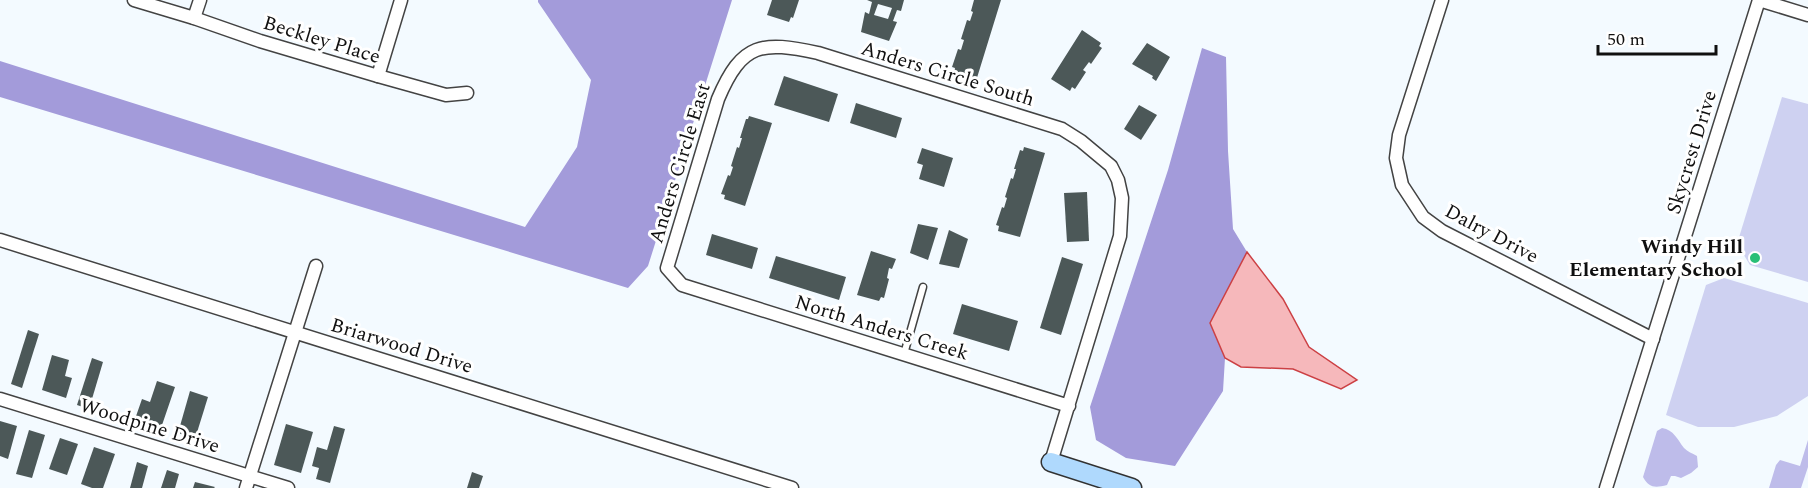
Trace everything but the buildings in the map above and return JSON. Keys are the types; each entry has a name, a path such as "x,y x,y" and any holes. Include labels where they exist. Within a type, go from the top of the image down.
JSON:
{"street":[{"name":"Beckley Place","path":"134,0 260,41 446,95 467,93"},
{"path":"194,18 200,0"},
{"path":"378,76 401,0"},
{"name":"Dalry Drive","path":"1442,0 1399,135 1396,158 1402,185 1415,207 1423,217 1442,231 1653,339"},
{"path":"1759,0 1808,15"},
{"name":"Skycrest Drive","path":"1606,488 1759,0"},
{"name":"Anders Circle South","path":"747,55 772,45 789,46 818,53 1062,129 1082,141 1111,166 1118,180 1122,198 1120,236 1069,406"},
{"name":"Anders Circle East","path":"682,285 667,268 718,99 735,64 747,55"},
{"name":"Briarwood Drive","path":"0,240 792,488"},
{"path":"248,482 316,266"},
{"name":"North Anders Creek","path":"682,285 1069,406"},
{"name":"Woodpine Drive","path":"0,399 248,482 288,488"},
{"path":"1069,406 1051,462 1132,488"}],"lane":[{"path":"904,354 923,287"}],"shaded area":[{"path":"538,0 732,0 648,266 628,288 0,97 0,61 525,227 577,147 591,80"},
{"path":"1202,48 1226,57 1228,151 1233,229 1247,252 1210,323 1225,358 1223,391 1175,466 1126,458 1096,440 1090,407 1168,170"},
{"path":"1782,97 1808,104 1808,282 1750,265 1737,244"},
{"path":"1247,252 1283,299 1309,347 1357,380 1341,389 1293,369 1241,367 1225,358 1210,323"},
{"path":"1724,278 1808,303 1808,396 1777,416 1734,427 1698,427 1666,415 1706,285"},
{"path":"1662,428 1672,433 1684,448 1697,456 1698,467 1681,478 1671,476 1667,485 1656,487 1650,485 1643,477 1657,431"},
{"path":"1808,440 1808,467 1801,488 1769,488 1776,465 1780,460 1800,466"}],"place":[{"name":"Windy Hill Elementary School","path":"1755,258"}]}
